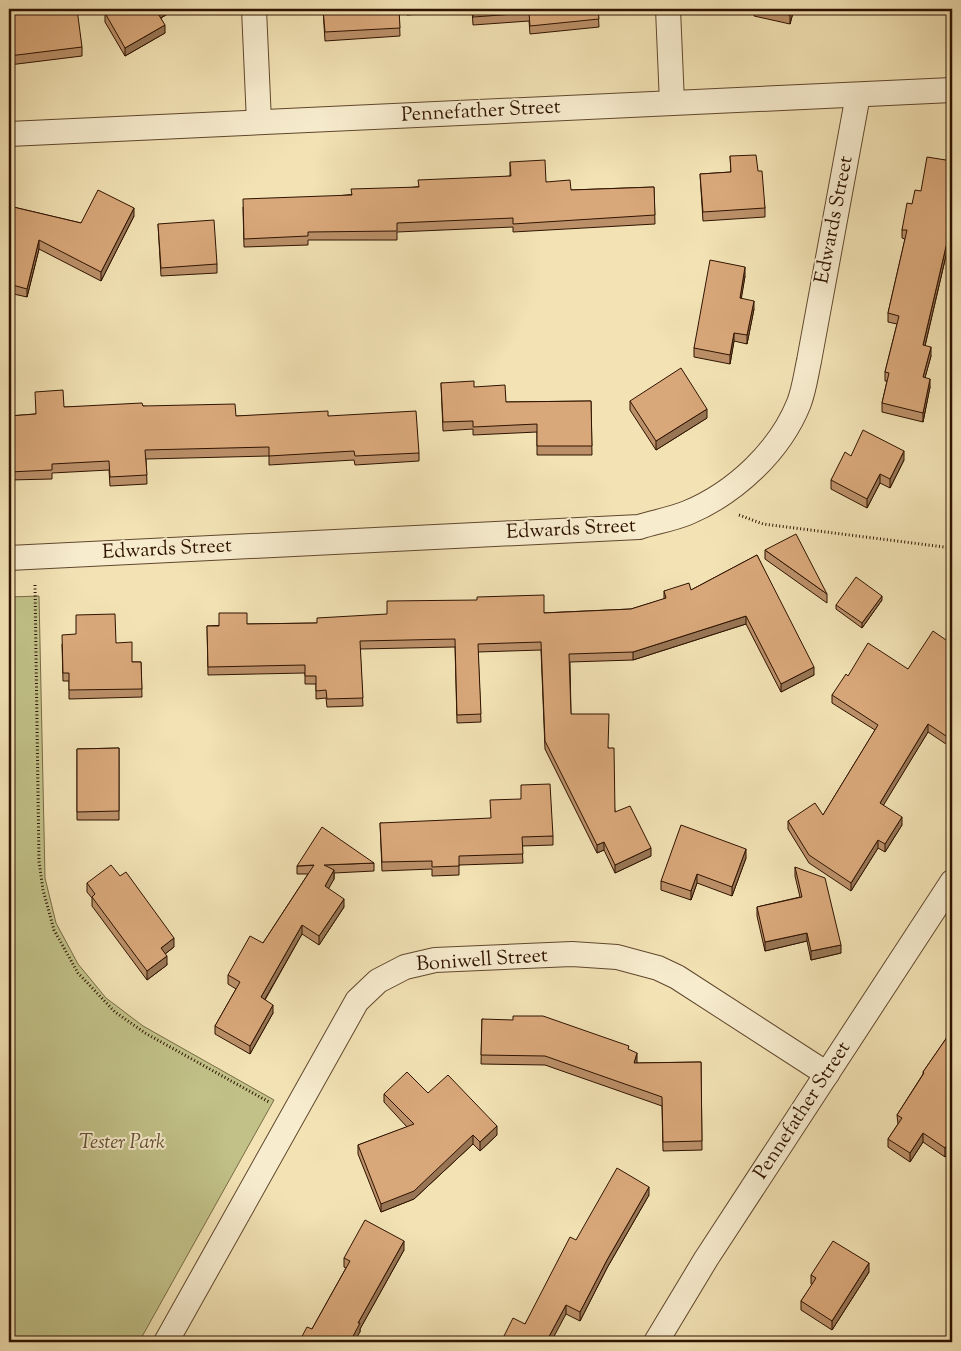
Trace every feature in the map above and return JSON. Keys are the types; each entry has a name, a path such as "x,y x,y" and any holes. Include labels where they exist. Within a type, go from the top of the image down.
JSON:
{"street":[{"path":"254,9 259,122"},
{"path":"668,9 672,103"},
{"name":"Pennefather Street","path":"9,134 952,90"},
{"name":"Edwards Street","path":"9,558 639,527 686,513 716,497 728,490 764,459 778,441 799,402 809,362 858,95"},
{"name":"Pennefather Street","path":"656,1342 706,1259 952,882"},
{"name":"Boniwell Street","path":"166,1342 357,1001 378,981 405,967 435,960 572,954 617,957 658,968 677,977 827,1074"}],"path":[{"path":"716,497 731,512 762,524 952,548"},
{"path":"35,557 39,861 43,890 54,930 78,973 115,1012 145,1033 292,1116"}],"green space":[{"name":"Tester Park","path":"39,596 45,878 56,923 78,964 106,998 143,1026 274,1100 139,1342 9,1342 9,597"}],"building":[{"path":"9,9 77,9 82,47 9,56"},
{"path":"113,9 162,9 157,12 165,25 125,48 105,13"},
{"path":"323,9 399,9 400,28 325,32"},
{"path":"473,9 598,9 599,19 530,26 529,13 473,17"},
{"path":"762,9 792,9 790,15"},
{"path":"756,155 758,171 762,171 765,208 703,212 700,174 731,172 730,156"},
{"path":"927,157 952,161 952,225 923,345 931,347 923,377 930,379 923,413 882,403 889,373 885,372 899,316 888,313 907,230 902,230 907,203 912,204 915,190 921,191"},
{"path":"545,160 546,182 570,180 571,190 654,187 655,215 513,224 513,218 397,223 397,231 308,232 308,236 244,239 243,199 352,195 351,189 419,187 418,180 511,176 510,162"},
{"path":"98,190 134,208 101,272 39,240 27,289 9,284 9,206 81,223"},
{"path":"214,220 217,264 161,268 158,224"},
{"path":"710,260 745,267 740,298 754,301 747,335 734,333 730,355 694,348"},
{"path":"681,368 707,409 656,441 630,401"},
{"path":"474,381 474,387 505,385 506,402 591,401 592,446 537,446 537,424 473,427 473,421 443,422 441,383"},
{"path":"63,390 64,407 142,403 143,406 235,404 236,416 328,411 328,416 416,411 419,453 355,456 354,451 269,456 269,447 145,450 147,475 110,477 109,461 52,464 52,470 9,472 9,416 36,414 35,392"},
{"path":"863,430 904,451 890,479 880,474 867,499 831,480 845,452 851,456"},
{"path":"796,534 827,594 765,550"},
{"path":"757,555 814,667 781,684 746,616 633,652 569,654 571,714 609,714 608,748 614,748 615,812 630,806 651,848 615,865 604,842 597,845 545,741 541,642 478,644 481,714 457,715 455,639 360,641 363,698 327,699 326,690 316,691 316,676 305,676 305,665 208,667 207,626 219,626 219,613 247,613 247,624 317,623 317,618 387,614 387,601 477,600 477,597 544,595 544,613 631,609 666,598 664,591 689,583 691,590"},
{"path":"856,577 882,596 862,623 836,605"},
{"path":"115,614 116,643 132,642 132,662 141,662 142,689 69,690 69,673 63,673 62,635 76,634 76,615"},
{"path":"933,631 949,642 952,637 952,740 928,724 880,803 902,817 885,844 878,840 851,883 809,855 788,821 815,803 823,815 878,725 832,695 846,674 848,676 868,643 908,669"},
{"path":"119,748 119,811 77,812 77,749"},
{"path":"550,784 553,836 522,837 523,854 459,856 459,866 432,867 432,861 382,862 380,823 491,818 490,800 521,799 521,785"},
{"path":"681,825 746,849 732,887 697,874 691,891 661,881"},
{"path":"322,827 374,863 324,865 334,870 325,886 344,899 319,936 302,925 261,997 273,1005 250,1046 215,1026 240,982 228,975 250,936 263,943 314,865 297,866"},
{"path":"111,865 120,876 126,872 174,938 161,948 167,956 147,971 92,897 95,894 87,883"},
{"path":"795,867 825,878 841,945 811,951 807,933 765,942 757,907 802,897"},
{"path":"513,1016 543,1016 629,1046 628,1049 637,1053 634,1063 701,1062 702,1141 663,1142 662,1097 545,1056 481,1055 482,1019 513,1020"},
{"path":"952,1030 952,1094 948,1100 952,1103 952,1137 945,1148 923,1133 910,1153 888,1139 902,1118 897,1115 923,1072"},
{"path":"407,1072 428,1093 448,1075 497,1126 480,1142 473,1135 414,1191 381,1204 358,1145 414,1124 384,1094"},
{"path":"617,1168 649,1187 580,1312 566,1305 546,1342 501,1342 513,1318 525,1324 570,1237 576,1240"},
{"path":"365,1220 404,1241 358,1323 360,1323 350,1342 299,1342 307,1327 312,1329 350,1261 344,1258"},
{"path":"833,1241 869,1263 832,1321 801,1301 816,1278 811,1275"}]}
